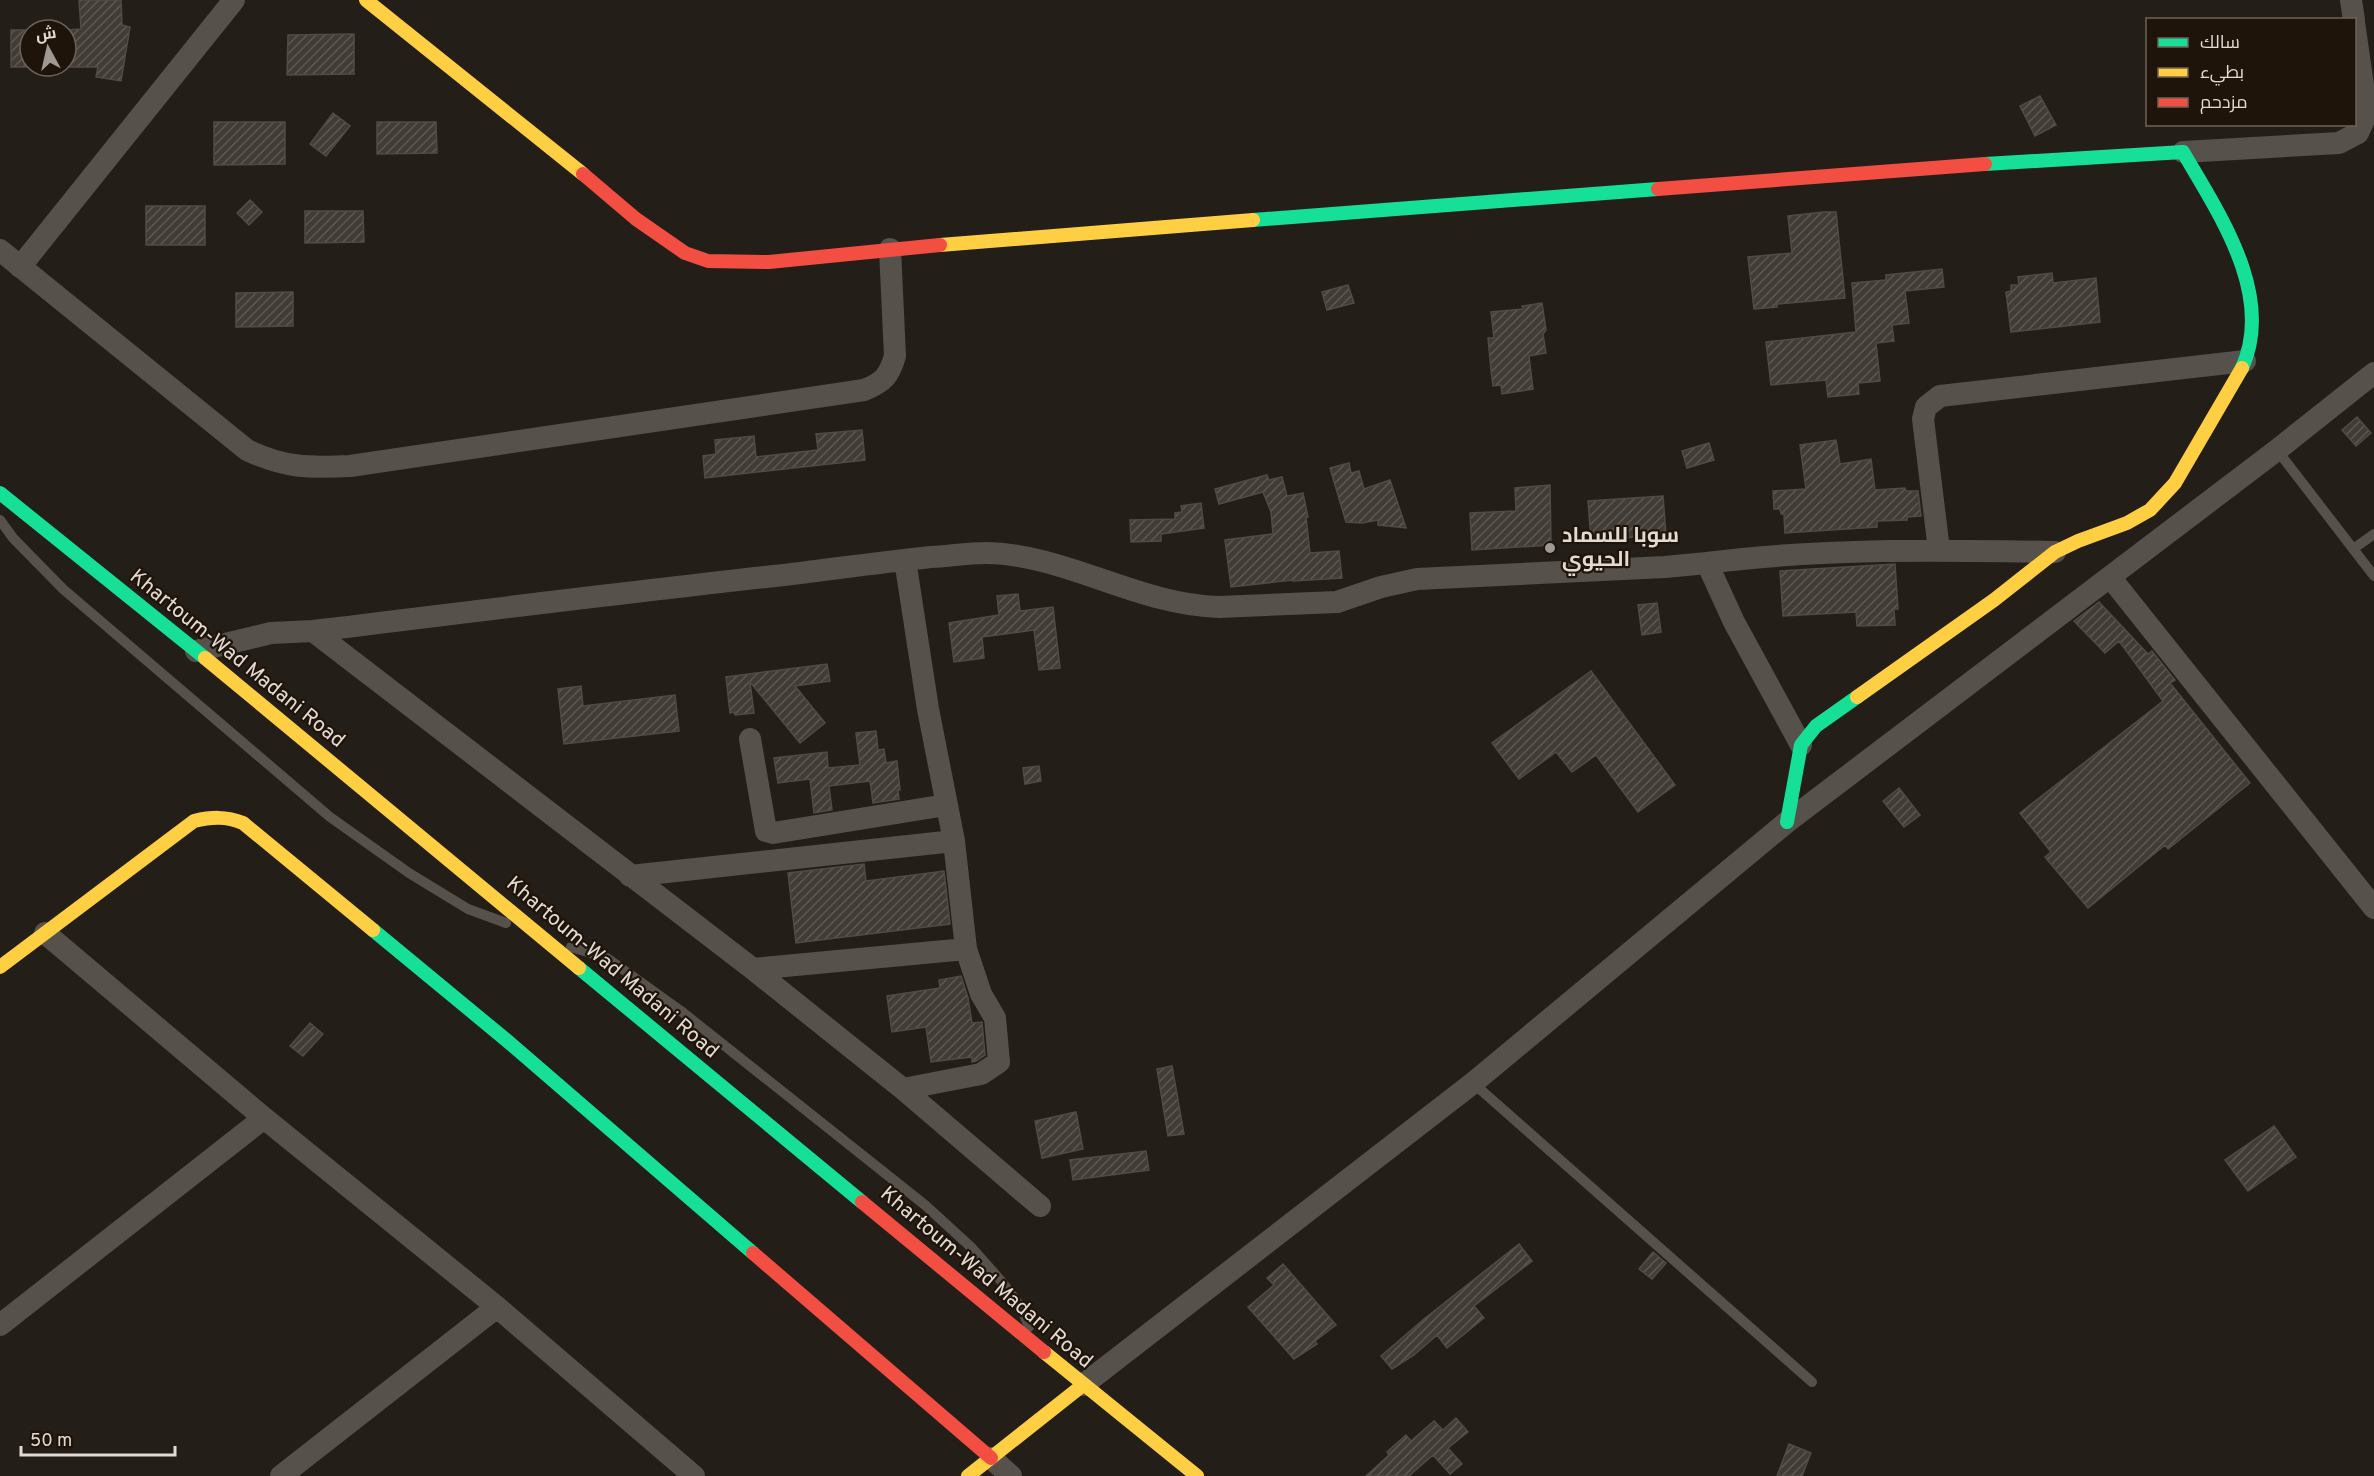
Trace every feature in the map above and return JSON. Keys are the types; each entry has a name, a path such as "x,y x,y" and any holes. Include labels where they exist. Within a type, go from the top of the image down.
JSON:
{"main road":[{"path":"366,0 610,195 636,219 685,253 708,261 731,263 769,262 890,249 2018,162 2182,152 2215,207 2244,273 2251,306 2252,336 2245,361 2228,396 2212,417 2171,489 2151,510 2133,521 2074,542 2055,552 1996,598 1816,726 1801,745 1787,822"},
{"name":"Khartoum-Wad Madani Road","path":"0,493 196,651 1035,1346 1197,1476"},
{"path":"0,967 194,821 212,816 230,818 243,823 505,1039 991,1458"},
{"path":"968,1476 1083,1385"}],"street":[{"path":"20,267 234,0"},
{"path":"2351,0 2354,18"},
{"path":"2182,152 2339,143 2358,133 2367,113 2356,35"},
{"path":"0,250 247,450 272,462 327,468 864,390 879,384 890,371 895,356 890,249"},
{"path":"1939,550 1923,419 1926,407 1940,396 2245,361"},
{"path":"1083,1385 1473,1083 1787,822 2277,450 2374,373"},
{"path":"196,651 271,633 313,631 905,560 986,553 1048,564 1185,604 1219,607 1337,603 1381,587 1417,579 1665,567 1755,557 1835,552 1939,550 2055,552"},
{"path":"903,1089 976,1075 999,1062 995,1018 981,994 966,949 954,841 927,709 905,560"},
{"path":"1707,563 1734,622 1801,745"},
{"path":"2110,577 2374,908"},
{"path":"313,631 753,969 903,1089 1040,1206"},
{"path":"750,739 766,831 773,833 946,806"},
{"path":"630,876 954,841"},
{"path":"45,933 264,1118 497,1307 694,1476"},
{"path":"753,969 966,949"},
{"path":"0,1325 264,1118"},
{"path":"281,1476 497,1307"},
{"path":"991,1458 1011,1476"}],"lane":[{"path":"2277,450 2374,576"},
{"path":"0,520 13,538 63,589 330,817 409,873 468,909 542,937 607,958 681,1011 925,1205 972,1248 1002,1282 1021,1307 1035,1346"},
{"path":"2354,549 2374,534"},
{"path":"1473,1083 1812,1382"}],"building":[{"path":"79,0 121,0 122,25 130,27 121,81 96,77 98,67 78,67 78,29 81,29"},
{"path":"11,30 18,30 18,67 11,67"},
{"path":"354,34 354,74 287,75 288,35"},
{"path":"2040,96 2056,125 2035,136 2020,106"},
{"path":"333,113 350,126 326,156 310,144"},
{"path":"214,122 285,122 285,164 214,165"},
{"path":"377,122 436,122 437,153 377,154"},
{"path":"250,200 262,212 249,225 237,213"},
{"path":"146,206 205,206 205,245 146,245"},
{"path":"305,211 363,211 364,242 305,243"},
{"path":"1836,212 1845,298 1777,304 1777,307 1754,309 1748,257 1792,253 1788,216"},
{"path":"1942,269 1944,287 1905,291 1909,323 1892,325 1894,341 1876,343 1880,381 1858,383 1859,394 1828,397 1826,380 1771,385 1766,342 1856,332 1852,283 1886,280 1886,275"},
{"path":"2052,273 2053,283 2096,278 2100,322 2011,332 2006,292 2011,291 2011,285 2019,285 2018,277"},
{"path":"1348,285 1354,303 1327,310 1322,292"},
{"path":"293,292 293,326 236,327 236,293"},
{"path":"1542,303 1546,330 1543,334 1546,353 1529,356 1533,389 1502,394 1501,385 1493,386 1488,338 1494,338 1491,312 1523,309 1522,306"},
{"path":"2357,417 2371,433 2356,446 2342,430"},
{"path":"862,430 865,460 705,478 703,456 716,454 715,440 754,436 756,457 818,450 816,434"},
{"path":"1836,440 1840,464 1871,459 1875,490 1905,488 1906,491 1918,491 1921,516 1907,517 1907,520 1877,521 1877,527 1785,533 1784,514 1781,514 1780,509 1774,509 1773,491 1806,489 1800,445"},
{"path":"1709,443 1714,460 1687,468 1682,451"},
{"path":"1349,463 1351,473 1359,471 1364,489 1390,480 1406,528 1378,525 1378,520 1362,523 1346,522 1330,468"},
{"path":"1267,475 1269,480 1282,477 1287,496 1303,493 1308,517 1306,517 1310,553 1339,551 1342,578 1293,580 1231,587 1225,540 1273,534 1271,512 1263,492 1219,504 1215,489"},
{"path":"1550,485 1551,545 1472,550 1470,513 1516,511 1515,488"},
{"path":"1663,496 1666,535 1591,540 1588,501"},
{"path":"1201,503 1204,528 1161,534 1161,541 1131,542 1130,520 1175,519 1175,513 1182,512 1181,506"},
{"path":"1895,564 1898,609 1894,609 1895,625 1857,626 1856,612 1783,616 1780,571"},
{"path":"1018,594 1020,611 1053,607 1060,668 1039,670 1034,630 982,637 984,658 954,662 949,623 999,615 997,596"},
{"path":"2099,602 2148,654 2152,651 2175,680 2170,683 2250,783 2168,849 2165,845 2088,908 2045,857 2051,852 2020,813 2163,701 2119,641 2105,653 2074,621"},
{"path":"1657,603 1661,632 1642,635 1638,605"},
{"path":"827,664 830,681 795,686 825,723 800,743 750,682 754,713 735,715 734,712 730,713 726,677"},
{"path":"1591,671 1675,785 1638,812 1596,755 1572,772 1556,752 1519,779 1492,743"},
{"path":"581,686 583,706 675,695 679,731 564,744 558,689"},
{"path":"876,731 878,750 884,749 886,763 897,761 899,799 873,803 870,781 829,786 832,810 814,813 810,779 778,783 774,758 827,752 828,768 860,765 856,733"},
{"path":"1039,766 1041,781 1025,784 1023,768"},
{"path":"1899,788 1920,815 1904,827 1883,801"},
{"path":"864,864 866,881 944,871 950,924 796,943 788,873"},
{"path":"961,976 968,998 972,1023 982,1022 985,1055 972,1062 972,1057 931,1062 926,1027 892,1032 887,996 940,988 939,980"},
{"path":"310,1023 323,1034 303,1056 290,1046"},
{"path":"1172,1066 1184,1134 1168,1136 1157,1069"},
{"path":"1076,1112 1083,1149 1042,1158 1035,1121"},
{"path":"2274,1126 2296,1157 2248,1191 2225,1160"},
{"path":"1146,1151 1149,1170 1073,1180 1070,1160"},
{"path":"1519,1244 1532,1261 1474,1306 1484,1318 1447,1348 1437,1335 1414,1355 1392,1369 1381,1356"},
{"path":"1653,1252 1666,1263 1652,1279 1639,1269"},
{"path":"1283,1264 1336,1325 1315,1341 1317,1344 1294,1359 1248,1307 1274,1285 1267,1278"},
{"path":"1456,1418 1468,1432 1448,1448 1462,1464 1450,1474 1433,1455 1409,1476 1366,1476 1406,1435 1411,1441 1434,1421 1443,1430"},
{"path":"1789,1444 1811,1453 1802,1476 1777,1476"}],"traffic: fast":[{"path":"1985,164 2183,152 2226,228 2247,284 2252,312 2250,340 2242,368"},
{"path":"1253,220 1658,189"},
{"path":"0,493 205,658"},
{"path":"1787,822 1801,745 1816,726 1857,697"},
{"path":"373,930 505,1039 753,1253"},
{"path":"579,968 862,1202"}],"traffic: slow":[{"path":"366,0 583,174"},
{"path":"940,245 1253,220"},
{"path":"1857,697 1994,600 2055,552 2127,523 2150,510 2175,483 2242,368"},
{"path":"205,658 579,968"},
{"path":"0,967 194,821 212,818 225,818 243,823 373,930"},
{"path":"1044,1352 1197,1476"},
{"path":"968,1476 1083,1385"}],"traffic: jam":[{"path":"1658,189 1985,164"},
{"path":"583,174 636,219 685,253 708,261 769,262 940,245"},
{"path":"862,1202 1044,1352"},
{"path":"753,1253 991,1458"}],"place":[{"name":"سوبا للسماد الحيوي","path":"1550,548"}]}
